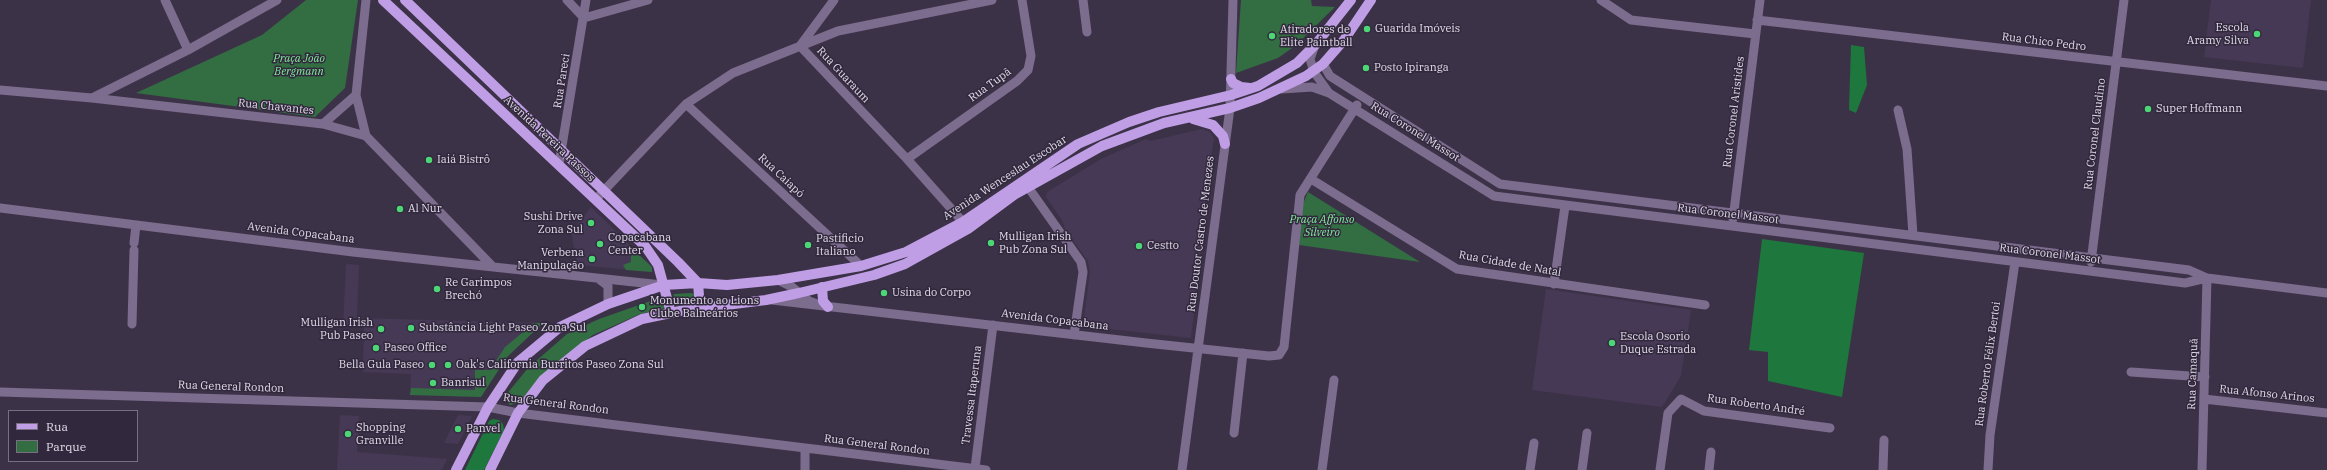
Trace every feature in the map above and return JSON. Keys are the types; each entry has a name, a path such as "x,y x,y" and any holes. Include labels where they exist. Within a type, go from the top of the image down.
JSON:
{"main road":[{"name":"Avenida Pereira Passos","path":"383,0 559,164 599,195 649,243 678,262 698,283"},
{"name":"Avenida Pereira Passos","path":"406,0 562,151 599,195"},
{"name":"Avenida Wenceslau Escobar","path":"456,470 488,407 518,362 560,327 608,304 664,285 698,283 727,285 778,280 860,266 906,252 963,222 1078,144 1130,122 1159,112 1231,95 1258,86 1296,63 1316,44 1351,0"},
{"name":"Avenida Wenceslau Escobar","path":"490,470 518,413 543,380 585,346 642,319 700,308 766,300 874,275 905,264 968,229 1028,187 1102,146 1134,133 1230,108 1282,89 1314,72 1344,40 1371,0"},
{"path":"455,67 465,58"},
{"path":"1231,80 1233,83 1241,87 1258,86"},
{"path":"1185,119 1200,119 1213,125 1223,136 1225,144"},
{"path":"1028,187 1038,170"},
{"name":"Avenida Pereira Passos","path":"649,243 658,265 671,313"},
{"path":"698,283 700,308"},
{"path":"822,287 821,294 828,307"}],"street":[{"path":"165,0 188,50"},
{"path":"92,98 188,50 277,0"},
{"path":"366,0 356,95 366,136"},
{"path":"567,0 584,18 648,0"},
{"name":"Rua Pareci","path":"559,164 586,0"},
{"path":"800,46 834,0"},
{"path":"800,46 838,31 992,0"},
{"name":"Rua Tupã","path":"907,159 1017,81 1028,70 1031,56 1022,0"},
{"path":"1083,0 1087,32"},
{"name":"Rua Doutor Castro de Menezes","path":"1182,470 1230,108 1233,0"},
{"path":"1602,0 1631,20 1755,34"},
{"name":"Rua Coronel Aristides","path":"1732,227 1760,0"},
{"name":"Rua Coronel Claudino","path":"2089,271 2124,0"},
{"name":"Rua Chico Pedro","path":"1757,20 2116,63 2327,86"},
{"path":"1314,72 1310,59 1316,44"},
{"name":"Rua Guaraum","path":"599,195 686,104 733,73 800,46 907,159 963,222"},
{"name":"Rua Coronel Massot","path":"1323,64 1330,76 1500,184 2189,270 2207,278 2327,293"},
{"name":"Rua Coronel Massot","path":"1314,72 1329,93 1494,196 2185,283 2207,278"},
{"path":"1282,89 1312,87 1329,93"},
{"name":"Rua Chavantes","path":"0,90 92,98 324,124 366,136 493,267"},
{"path":"324,124 356,95"},
{"path":"1311,179 1362,97"},
{"name":"Rua Caiapó","path":"686,104 860,266"},
{"path":"1898,110 1907,150 1913,236"},
{"name":"Rua Cidade de Natal","path":"1311,179 1457,269 1705,305"},
{"name":"Avenida Copacabana","path":"766,300 1198,349 1279,355 1284,347 1300,195 1311,179"},
{"path":"1028,187 1081,262 1083,272 1074,335"},
{"path":"1554,284 1565,206"},
{"name":"Avenida Copacabana","path":"0,208 493,267 664,285"},
{"path":"132,324 136,225"},
{"name":"Rua Roberto Félix Bertoi","path":"1988,470 1990,435 2015,262"},
{"name":"Rua Camaquã","path":"2202,470 2207,278"},
{"path":"599,279 608,286 608,304"},
{"name":"Avenida Copacabana","path":"778,280 792,287 809,301 828,307"},
{"name":"Travessa Itaperuna","path":"975,468 993,325"},
{"path":"1234,433 1243,353"},
{"path":"2131,372 2205,377"},
{"path":"1322,470 1334,380"},
{"name":"Rua General Rondon","path":"0,392 488,407 518,413 986,470"},
{"name":"Rua Roberto André","path":"1660,470 1668,413 1681,399 1704,411 1830,428"},
{"name":"Rua Afonso Arinos","path":"2204,399 2327,413"},
{"path":"1582,470 1587,433"},
{"path":"1883,470 1884,440"},
{"path":"1530,470 1534,443"},
{"path":"805,448 805,470"},
{"path":"1709,470 1711,452"}],"shaded area":[{"name":"Escola Aramy Silva","path":"2211,0 2311,0 2303,68 2204,57"},
{"name":"Cestto","path":"1202,129 1210,132 1214,139 1205,192 1206,206 1191,338 1083,326 1090,271 1088,261 1066,231 1062,220 1046,197 1047,192 1101,159 1146,139 1150,141"},
{"name":"Copacabana Center","path":"591,207 652,267 652,272 578,265 571,233"},
{"path":"346,264 359,265 357,318 543,323 507,357 481,397 410,395 411,374 363,372 364,327 343,326"},
{"name":"Escola Osorio Duque Estrada","path":"1546,289 1691,310 1681,376 1662,407 1532,390"},
{"name":"Shopping Granville","path":"340,415 359,416 357,452 447,459 442,470 337,470"},
{"name":"Panvel","path":"458,415 472,416 458,444 444,443"}],"green space":[{"name":"Praça João Bergmann","path":"306,0 358,0 345,88 315,117 136,93 262,35"},
{"name":"Atiradores de Elite Paintball","path":"1241,0 1311,0 1312,6 1335,7 1295,46 1278,58 1236,73"},
{"path":"1851,45 1864,47 1867,85 1856,113 1849,110"},
{"name":"Praça Affonso Silveiro","path":"1308,192 1420,262 1299,245 1302,206"},
{"path":"1762,239 1864,253 1842,397 1768,381 1768,352 1749,350"},
{"path":"631,255 639,255 652,267 652,272 626,270 623,265 631,262"},
{"path":"674,294 694,294 693,304 677,306 672,301"},
{"path":"662,297 665,308 640,314 593,335 553,366 535,383 519,403 510,405 506,400 506,395 528,368 567,334 599,319"},
{"path":"534,323 543,323 507,357 481,397 410,395 411,388 475,390 475,370 490,370 505,347"},
{"path":"493,419 499,420 503,424 504,430 484,470 465,470 489,421"}],"place":[{"name":"Guarida Imóveis","path":"1367,29"},
{"name":"Escola Aramy Silva","path":"2257,34"},
{"name":"Atiradores de Elite Paintball","path":"1272,36"},
{"name":"Posto Ipiranga","path":"1366,68"},
{"name":"Super Hoffmann","path":"2148,109"},
{"name":"Iaiá Bistrô","path":"429,160"},
{"name":"Al Nur","path":"400,209"},
{"name":"Sushi Drive Zona Sul","path":"591,223"},
{"name":"Mulligan Irish Pub Zona Sul","path":"991,243"},
{"name":"Copacabana Center","path":"600,244"},
{"name":"Pastificio Italiano","path":"808,245"},
{"name":"Cestto","path":"1139,246"},
{"name":"Verbena Manipulação","path":"592,259"},
{"name":"Re Garimpos Brechó","path":"437,289"},
{"name":"Usina do Corpo","path":"884,293"},
{"name":"Monumento ao Lions Clube Balneários","path":"642,307"},
{"name":"Substância Light Paseo Zona Sul","path":"411,328"},
{"name":"Mulligan Irish Pub Paseo","path":"381,329"},
{"name":"Escola Osorio Duque Estrada","path":"1612,343"},
{"name":"Paseo Office","path":"376,348"},
{"name":"Bella Gula Paseo","path":"432,365"},
{"name":"Oak's California Burritos Paseo Zona Sul","path":"448,365"},
{"name":"Banrisul","path":"433,383"},
{"name":"Panvel","path":"458,429"},
{"name":"Shopping Granville","path":"348,434"}]}
